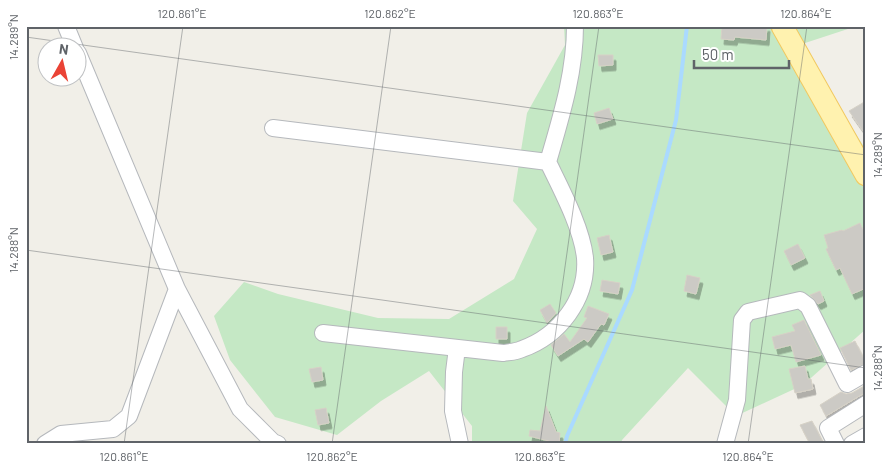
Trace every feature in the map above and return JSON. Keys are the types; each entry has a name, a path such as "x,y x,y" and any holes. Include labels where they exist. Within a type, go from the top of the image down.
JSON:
{"main road":[{"path":"782,26 864,169"}],"street":[{"path":"66,26 71,38"},
{"path":"323,333 503,353 522,350 540,340 560,325 573,309 582,284 585,258 575,222 548,162 567,96 575,49 574,26"},
{"path":"88,77 177,289 240,409 273,442 278,444"},
{"path":"273,128 548,162"},
{"path":"45,444 60,434 113,430 129,416 177,289"},
{"path":"725,444 737,400 742,320 748,312 800,300 808,306 847,384 866,373"},
{"path":"458,348 454,372 453,411 460,444"},
{"path":"836,444 828,428 866,404"},
{"path":"852,444 866,436"}],"green space":[{"path":"564,26 857,26 799,45 866,150 866,329 803,385 736,416 688,368 622,440 621,444 472,444 472,426 429,371 381,401 337,435 275,417 230,360 214,316 244,282 278,294 378,318 449,319 514,279 537,229 513,201 527,113 565,45"}],"building":[{"path":"722,26 767,26 766,40 735,37 734,40 721,39"},
{"path":"598,55 613,55 613,65 599,66"},
{"path":"866,101 866,135 849,111"},
{"path":"609,108 613,119 597,124 594,113"},
{"path":"860,223 866,236 866,288 852,294 840,268 836,270 826,249 828,248 824,235 843,231"},
{"path":"609,235 613,252 601,255 597,238"},
{"path":"798,244 805,258 791,265 784,251"},
{"path":"687,275 700,278 696,294 684,291"},
{"path":"602,280 620,283 618,294 600,291"},
{"path":"820,291 824,301 818,304 810,295"},
{"path":"550,304 556,313 547,323 540,310"},
{"path":"588,306 609,314 604,325 601,324 588,342 584,339 558,356 551,345 564,334 570,342 587,318 584,317"},
{"path":"804,320 821,355 796,362 791,345 775,349 772,337 795,331 792,325"},
{"path":"496,327 507,327 507,339 496,339"},
{"path":"855,341 866,363 851,370 840,348"},
{"path":"805,366 813,389 795,393 789,369"},
{"path":"321,367 323,380 312,382 309,369"},
{"path":"866,385 866,392 826,416 820,405 841,392 846,394 852,393"},
{"path":"546,406 556,432 560,433 559,444 549,444 549,441 529,436 530,430 540,431"},
{"path":"326,408 329,423 318,425 315,410"},
{"path":"812,421 824,444 810,444 800,425"}],"waterway":[{"path":"565,444 632,290 676,120 687,26"}]}
